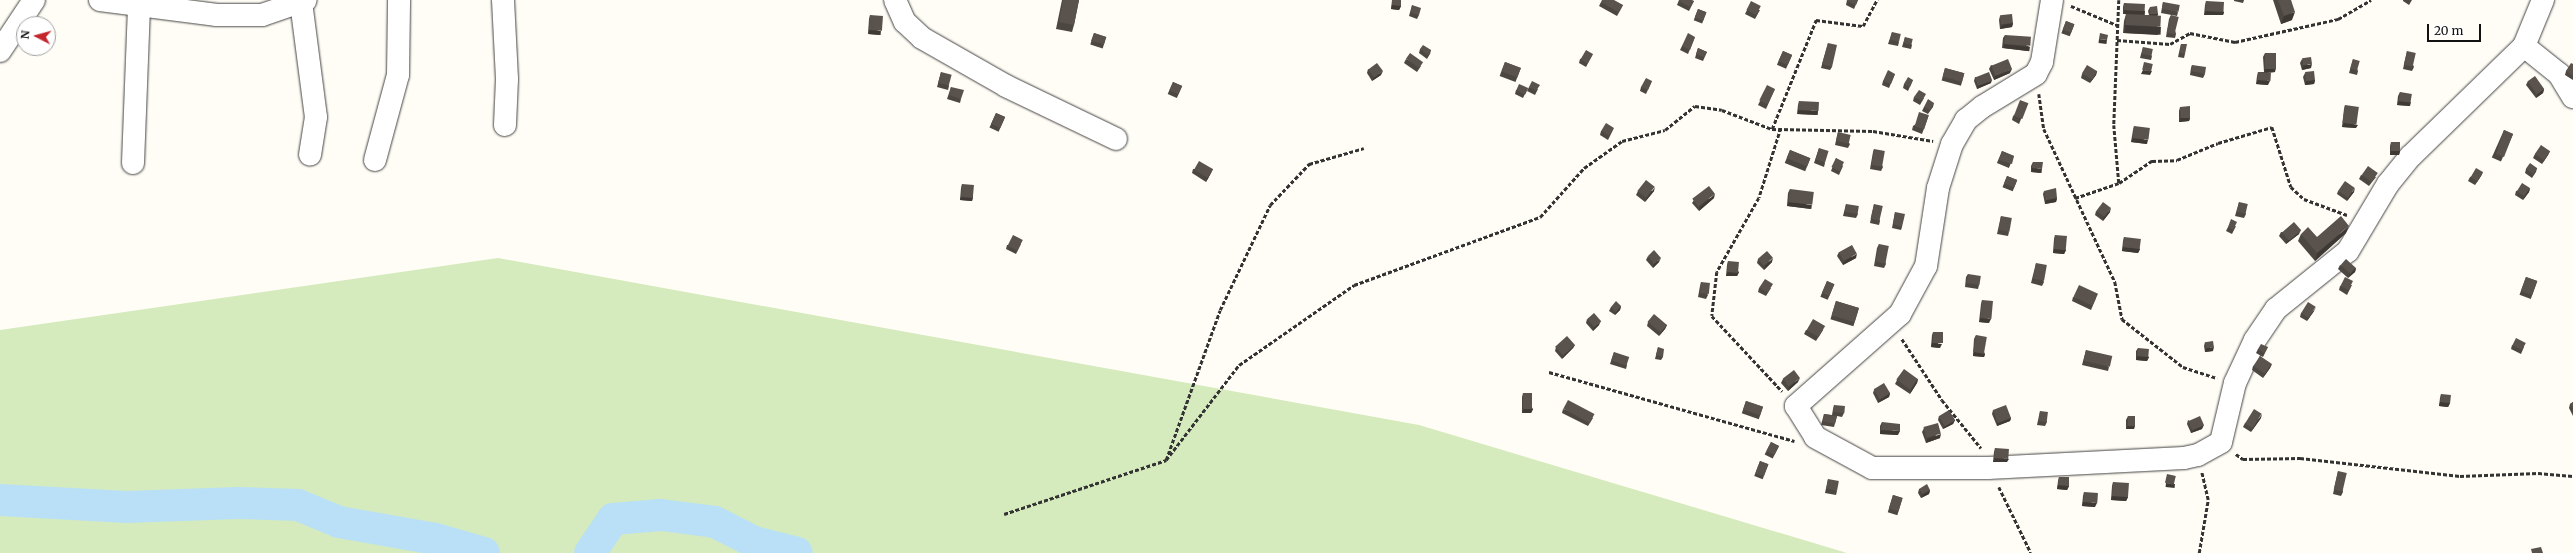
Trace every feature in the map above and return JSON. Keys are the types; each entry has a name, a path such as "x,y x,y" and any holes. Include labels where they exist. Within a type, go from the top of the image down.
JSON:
{"street":[{"path":"0,51 34,0"},
{"path":"100,0 139,7 217,15 262,15 304,1 316,117 310,155"},
{"path":"374,160 398,75 399,0"},
{"path":"503,0 507,79 505,125"},
{"path":"895,0 905,22 922,38 1006,86 1116,139"},
{"path":"2058,1 2042,62 2036,74 1982,107 1966,120 1952,144 1938,188 1926,266 1892,324 1796,406 1815,437 1872,468 1988,468 2198,455 2221,442 2235,383 2256,340 2276,309 2348,251 2411,156 2524,46 2543,0"},
{"path":"132,163 139,7"},
{"path":"2524,46 2559,74 2573,97"}],"path":[{"path":"1772,129 1816,20 1863,26 1877,0"},
{"path":"2119,0 2114,125 2119,184"},
{"path":"2117,40 2170,44 2190,33 2235,42 2338,19 2371,0"},
{"path":"2058,1 2117,25"},
{"path":"2036,74 2044,129 2115,282 2122,318 2183,367 2235,383"},
{"path":"1004,514 1166,460 1239,365 1354,285 1540,217 1584,168 1622,141 1665,130 1695,106 1722,110 1772,129 1873,130 1952,144"},
{"path":"1781,128 1759,198 1717,272 1712,316 1796,406"},
{"path":"2075,198 2119,184 2152,161 2178,160 2218,143 2272,128 2291,187 2304,199 2366,222"},
{"path":"1166,460 1220,310 1270,205 1309,164 1364,148"},
{"path":"1892,324 1942,400 1981,446 1988,468 2031,553"},
{"path":"1549,372 1770,437 1804,443 1815,437"},
{"path":"2221,442 2243,459 2300,458 2460,476 2538,473 2573,476"},
{"path":"2198,455 2208,500 2199,553"}],"green space":[{"path":"498,258 1419,425 1847,553 0,553 0,330"}],"building":[{"path":"1063,0 1079,0 1074,25 1059,22"},
{"path":"1392,0 1401,0 1401,6 1392,5"},
{"path":"1602,0 1614,0 1623,5 1618,12 1601,2"},
{"path":"1679,0 1692,0 1694,1 1690,7"},
{"path":"1847,0 1858,0 1856,5"},
{"path":"2278,0 2291,0 2295,12 2284,16"},
{"path":"1751,1 1761,6 1756,15 1746,10"},
{"path":"2206,1 2224,2 2223,12 2205,11"},
{"path":"2163,2 2180,5 2179,12 2162,9"},
{"path":"2124,3 2145,4 2145,11 2124,10"},
{"path":"1412,5 1421,8 1419,15 1411,13"},
{"path":"2157,6 2158,14 2150,14 2150,7"},
{"path":"1698,9 1706,12 1703,21 1695,17"},
{"path":"2012,14 2013,23 2001,24 2000,15"},
{"path":"2126,14 2161,16 2160,27 2125,25"},
{"path":"870,15 883,16 882,31 869,30"},
{"path":"2171,15 2179,17 2174,34 2167,32"},
{"path":"2066,21 2074,24 2071,33 2063,29"},
{"path":"1892,32 1901,34 1899,42 1890,40"},
{"path":"1094,33 1106,37 1104,44 1091,41"},
{"path":"1688,33 1695,37 1690,50 1682,46"},
{"path":"2100,33 2108,35 2107,40 2099,39"},
{"path":"2005,35 2031,37 2030,46 2004,44"},
{"path":"1905,37 1913,39 1911,45 1904,43"},
{"path":"1828,43 1837,45 1832,67 1822,64"},
{"path":"2181,44 2187,44 2185,54 2180,53"},
{"path":"1423,45 1431,50 1428,55 1420,49"},
{"path":"2143,47 2153,49 2151,56 2142,54"},
{"path":"1698,48 1707,52 1704,57 1696,54"},
{"path":"1586,50 1593,54 1587,64 1580,60"},
{"path":"1783,51 1792,55 1788,65 1779,61"},
{"path":"2407,51 2416,53 2413,67 2404,65"},
{"path":"1410,53 1423,62 1419,68 1406,59"},
{"path":"2265,53 2276,53 2276,69 2265,69"},
{"path":"2311,57 2312,64 2303,65 2302,58"},
{"path":"2008,59 2012,69 1995,76 1991,66"},
{"path":"2353,59 2360,61 2357,71 2350,69"},
{"path":"1505,62 1521,68 1517,77 1501,71"},
{"path":"2144,62 2153,64 2151,72 2142,70"},
{"path":"1377,63 1383,71 1374,78 1368,70"},
{"path":"2571,63 2573,64 2573,76 2566,71"},
{"path":"2087,65 2097,71 2092,80 2082,74"},
{"path":"2192,65 2206,67 2205,74 2191,71"},
{"path":"1945,68 1964,73 1962,82 1943,77"},
{"path":"1888,70 1895,74 1891,84 1883,81"},
{"path":"2314,71 2315,80 2306,81 2305,72"},
{"path":"941,72 952,75 949,85 938,83"},
{"path":"1989,72 1992,80 1978,86 1975,77"},
{"path":"2258,72 2271,73 2270,81 2257,80"},
{"path":"2535,76 2544,89 2537,94 2528,81"},
{"path":"1908,77 1913,80 1910,87 1904,84"},
{"path":"1646,78 1652,81 1648,90 1641,87"},
{"path":"1532,81 1540,85 1536,91 1529,87"},
{"path":"1173,82 1182,86 1178,94 1169,90"},
{"path":"1519,84 1528,88 1525,94 1516,90"},
{"path":"1767,85 1775,89 1767,104 1759,100"},
{"path":"951,87 964,90 961,99 949,95"},
{"path":"1919,90 1926,94 1922,101 1914,97"},
{"path":"2400,92 2412,94 2410,103 2399,101"},
{"path":"1928,99 1934,103 1930,110 1924,107"},
{"path":"2020,100 2028,103 2022,119 2014,116"},
{"path":"1799,101 1819,102 1819,111 1799,110"},
{"path":"2345,105 2359,107 2356,125 2342,123"},
{"path":"2190,106 2190,118 2181,118 2180,107"},
{"path":"1919,112 1929,115 1924,129 1915,126"},
{"path":"996,113 1005,117 1000,128 991,124"},
{"path":"1606,123 1614,128 1609,135 1601,131"},
{"path":"2134,126 2150,128 2148,140 2133,138"},
{"path":"2504,130 2513,134 2504,157 2496,154"},
{"path":"1838,132 1851,135 1849,144 1836,141"},
{"path":"2391,142 2400,142 2400,151 2391,151"},
{"path":"2541,145 2550,151 2544,160 2535,154"},
{"path":"1819,148 1829,151 1825,162 1815,159"},
{"path":"1874,149 1885,151 1882,167 1871,165"},
{"path":"1790,150 1810,158 1807,167 1787,158"},
{"path":"2002,151 2014,156 2012,164 1999,160"},
{"path":"1836,158 1844,162 1839,171 1831,167"},
{"path":"1199,161 1213,169 1208,178 1194,170"},
{"path":"2033,162 2043,162 2042,169 2032,168"},
{"path":"2530,163 2537,168 2533,174 2526,169"},
{"path":"2368,166 2378,173 2372,182 2362,175"},
{"path":"2476,168 2483,172 2477,182 2470,178"},
{"path":"2007,176 2017,180 2014,188 2004,183"},
{"path":"1646,180 1655,187 1646,198 1637,191"},
{"path":"2345,181 2355,188 2348,198 2338,191"},
{"path":"2522,183 2530,188 2524,196 2517,191"},
{"path":"962,184 974,185 973,198 961,197"},
{"path":"1709,186 1715,194 1698,207 1692,199"},
{"path":"2056,188 2057,198 2046,200 2044,191"},
{"path":"1790,189 1814,192 1812,205 1788,202"},
{"path":"2103,202 2111,208 2104,217 2096,211"},
{"path":"2239,202 2248,204 2246,214 2237,212"},
{"path":"1846,204 1859,206 1858,214 1845,212"},
{"path":"1874,204 1883,206 1879,221 1871,219"},
{"path":"1895,212 1905,214 1902,227 1893,224"},
{"path":"2001,216 2012,218 2009,232 1999,230"},
{"path":"2341,216 2349,226 2317,253 2301,234 2308,227 2317,237"},
{"path":"2231,219 2237,222 2233,230 2228,227"},
{"path":"2294,222 2301,230 2289,241 2282,232"},
{"path":"1013,235 1023,240 1017,251 1008,246"},
{"path":"2055,235 2067,236 2066,250 2054,249"},
{"path":"2124,237 2141,239 2140,249 2123,247"},
{"path":"1879,244 1889,246 1885,264 1876,262"},
{"path":"1852,245 1857,254 1844,261 1839,252"},
{"path":"1654,250 1661,258 1654,264 1648,256"},
{"path":"1767,251 1773,258 1764,266 1758,259"},
{"path":"2346,259 2356,268 2350,274 2341,265"},
{"path":"1728,261 1739,262 1738,273 1727,272"},
{"path":"2036,263 2047,265 2044,281 2033,279"},
{"path":"1968,274 1981,276 1979,285 1967,283"},
{"path":"2345,277 2353,281 2348,290 2340,286"},
{"path":"2526,277 2537,281 2532,295 2521,291"},
{"path":"1765,279 1773,284 1768,292 1759,288"},
{"path":"1827,281 1834,284 1829,296 1822,293"},
{"path":"1701,282 1710,283 1709,294 1700,293"},
{"path":"2079,285 2098,294 2093,306 2074,297"},
{"path":"1982,300 1993,301 1991,319 1980,318"},
{"path":"1616,301 1621,306 1616,312 1611,307"},
{"path":"1836,301 1859,308 1855,322 1832,315"},
{"path":"2308,302 2316,307 2309,318 2301,313"},
{"path":"1594,313 1601,321 1594,327 1587,319"},
{"path":"1654,314 1667,325 1661,333 1648,322"},
{"path":"1813,319 1825,326 1819,337 1806,330"},
{"path":"1933,332 1943,332 1943,343 1933,343"},
{"path":"1976,335 1987,337 1984,354 1973,352"},
{"path":"1567,336 1575,345 1563,356 1555,347"},
{"path":"2516,338 2526,343 2522,350 2512,345"},
{"path":"2213,341 2214,347 2206,348 2205,342"},
{"path":"2261,344 2268,347 2264,353 2258,349"},
{"path":"1658,347 1664,349 1663,357 1656,355"},
{"path":"2138,348 2149,349 2148,357 2137,356"},
{"path":"2086,350 2112,356 2110,367 2084,361"},
{"path":"1614,352 1629,357 1626,366 1611,361"},
{"path":"2260,356 2272,364 2265,374 2253,366"},
{"path":"1904,369 1918,379 1910,390 1896,380"},
{"path":"1794,370 1800,378 1789,386 1783,378"},
{"path":"1884,383 1890,393 1880,399 1874,389"},
{"path":"1523,393 1532,393 1532,409 1523,409"},
{"path":"2441,394 2451,395 2450,403 2440,402"},
{"path":"1568,400 1594,414 1590,423 1563,409"},
{"path":"1746,401 1763,407 1760,415 1743,410"},
{"path":"2573,402 2573,409 2570,404"},
{"path":"1834,405 1845,406 1844,413 1833,412"},
{"path":"2006,405 2011,418 1998,423 1993,410"},
{"path":"2254,409 2262,414 2253,428 2245,423"},
{"path":"1949,410 1955,420 1945,426 1939,416"},
{"path":"2040,411 2048,412 2047,422 2039,421"},
{"path":"1824,414 1837,416 1835,424 1823,421"},
{"path":"2128,416 2135,416 2135,426 2128,426"},
{"path":"2200,416 2204,425 2192,430 2188,421"},
{"path":"1882,422 1900,424 1900,431 1881,430"},
{"path":"1938,423 1941,434 1926,438 1924,427"},
{"path":"1771,442 1779,446 1774,455 1766,451"},
{"path":"1995,448 2009,449 2008,459 1994,458"},
{"path":"1760,461 1768,464 1764,476 1755,473"},
{"path":"2338,471 2347,473 2342,492 2334,490"},
{"path":"2167,474 2176,476 2174,485 2165,483"},
{"path":"2059,477 2069,477 2069,486 2058,485"},
{"path":"1828,479 1839,481 1837,491 1826,489"},
{"path":"2113,482 2129,483 2128,497 2112,496"},
{"path":"1927,484 1930,490 1923,494 1919,489"},
{"path":"2084,492 2098,493 2097,503 2083,502"},
{"path":"1893,495 1903,498 1898,511 1889,508"},
{"path":"2541,547 2543,553 2532,553 2531,549"}],"waterway":[{"path":"0,500 127,507 238,503 298,505 339,522 435,539 484,553"},
{"path":"590,553 613,519 661,515 715,522 754,542 797,553"}]}
